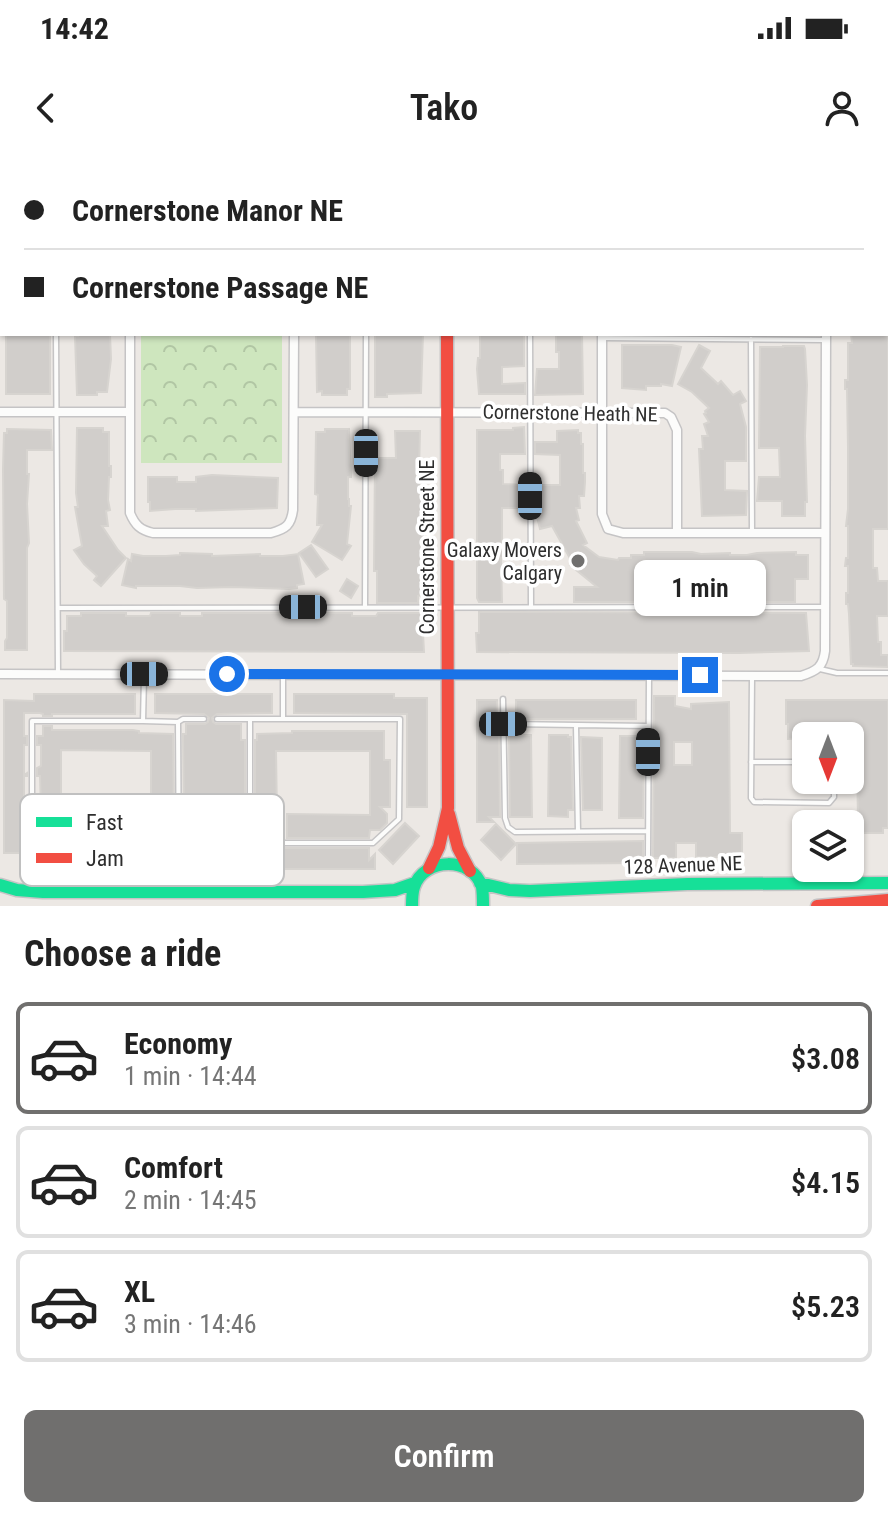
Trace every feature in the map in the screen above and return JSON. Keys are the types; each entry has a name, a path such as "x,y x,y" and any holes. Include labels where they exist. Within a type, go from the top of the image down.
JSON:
{"street":[{"path":"130,336 130,513 134,523 142,530 153,533 271,533 284,530 291,522 294,336"},
{"name":"Cornerstone Street NE","path":"429,868 440,845 448,808 447,336"},
{"path":"602,336 602,514 608,529 623,533 825,533"},
{"path":"0,674 801,676 820,669 825,651 826,337"},
{"path":"0,412 130,412"},
{"name":"Cornerstone Heath NE","path":"294,412 665,413 676,423 677,430 677,533"},
{"name":"Cornerstone Street NE","path":"448,808 458,848 480,883"},
{"path":"412,906 415,883 429,868 448,863 464,866 470,871"},
{"name":"128 Avenue NE","path":"480,883 530,891 687,884 887,882"},
{"path":"0,885 43,892 249,892 381,891 415,883"},
{"path":"480,883 483,906"},
{"path":"817,906 888,900"}],"lane":[{"path":"56,336 58,674"},
{"path":"365,607 366,336"},
{"path":"530,336 531,607"},
{"path":"602,336 826,337"},
{"path":"751,339 752,533"},
{"path":"58,608 825,607"},
{"path":"820,669 837,673 888,673"},
{"path":"143,721 144,674"},
{"path":"283,674 283,719"},
{"path":"648,856 649,675"},
{"path":"752,676 751,798 754,802 829,803 834,794"},
{"path":"503,699 505,818 508,827 515,832 648,831"},
{"path":"32,794 32,721 178,722 183,719 204,719"},
{"path":"217,719 400,719 399,819 373,843 284,843"},
{"path":"250,719 250,794"},
{"path":"178,722 179,794"},
{"path":"503,724 648,726"},
{"path":"576,725 578,831"},
{"path":"751,762 792,762"},
{"path":"179,886 179,892"},
{"path":"249,886 249,892"}],"green space":[{"path":"141,336 282,336 282,463 141,463"}],"building":[{"path":"6,336 50,336 50,394 6,394"},
{"path":"75,336 110,336 107,392 77,395"},
{"path":"316,336 350,336 350,389 347,389 347,395 322,395 322,391 317,392"},
{"path":"375,336 423,336 421,393 375,397"},
{"path":"480,336 524,336 524,366 502,367 502,384 525,383 525,394 479,394 477,369"},
{"path":"556,336 582,336 583,394 535,395 537,369 559,369 559,352 556,352"},
{"path":"851,336 888,336 888,529 873,529 873,568 877,568 878,581 888,581 888,616 877,616 878,642 881,642 881,655 888,655 888,667 851,664 846,604 848,566 845,566 848,558 848,447 845,380 848,380 848,343 852,343"},
{"path":"622,345 681,347 672,386 646,386 646,390 622,388"},
{"path":"699,345 710,351 701,368 718,384 721,381 733,395 740,391 746,401 740,404 746,427 746,461 725,461 725,490 747,491 746,515 702,516 699,449 703,449 702,436 708,436 704,424 709,422 704,414 709,408 678,384"},
{"path":"804,346 805,349 805,516 782,516 782,501 757,501 759,477 780,477 779,448 759,448 760,347"},
{"path":"524,427 525,454 500,454 500,470 503,470 503,484 526,485 526,508 502,508 502,547 524,547 524,558 501,558 502,602 479,602 477,430"},
{"path":"77,428 103,428 103,432 109,432 110,510 106,511 108,526 102,526 126,558 101,586 94,580 97,576 74,550 82,546 75,507 78,507"},
{"path":"7,429 51,430 52,450 27,450 27,650 5,650 7,601 4,599 3,469 4,433"},
{"path":"325,429 349,429 351,477 348,477 348,499 351,506 347,544 351,546 342,560 312,542 322,525 317,525 318,495 315,494 316,432 325,432"},
{"path":"578,430 583,444 585,482 584,496 579,496 580,508 576,508 579,520 576,521 587,543 583,545 599,557 618,560 631,558 631,555 644,555 644,552 747,555 796,552 796,555 808,555 808,579 795,579 795,602 743,602 743,580 717,580 717,584 704,584 704,602 574,602 574,587 597,587 570,565 572,562 552,526 540,529 536,513 536,485 560,485 560,455 535,454 535,442 557,442 557,431"},
{"path":"395,431 420,431 423,582 418,603 377,603 377,571 374,571 375,458 396,458"},
{"path":"148,477 177,477 177,482 196,482 196,477 278,478 277,508 150,511"},
{"path":"311,545 328,569 316,577 299,553"},
{"path":"180,553 212,556 298,554 304,584 289,589 136,588 122,585 132,554 166,556"},
{"path":"347,579 358,586 351,598 340,591"},
{"path":"479,612 806,613 809,651 477,652"},
{"path":"81,613 150,616 151,613 180,613 180,616 202,616 202,613 352,613 352,616 376,616 378,613 422,613 424,652 64,651 67,616 81,616"},
{"path":"34,694 135,694 135,714 43,716 40,713 24,713 27,745 24,745 24,775 27,773 27,776 24,776 24,794 20,794 20,853 4,853 4,700 34,701"},
{"path":"155,694 272,694 272,713 217,714 212,718 216,724 241,724 241,740 245,740 245,794 184,794 183,734 186,734 186,724 205,724 209,718 204,714 155,713"},
{"path":"294,694 394,694 394,698 427,698 427,807 407,807 407,714 294,713"},
{"path":"654,696 675,696 675,706 691,709 691,704 729,702 730,833 742,833 742,857 696,857 696,843 676,843 676,858 653,858","holes":["674,742 692,742 692,765 674,765"]},
{"path":"477,700 497,700 500,817 489,817 494,822 477,822"},
{"path":"516,700 636,700 636,719 516,719"},
{"path":"786,700 888,700 888,828 883,828 883,833 864,833 864,810 858,810 858,794 864,794 864,722 792,722 792,739 788,739"},
{"path":"43,726 52,726 52,730 133,730 173,734 174,794 151,794 151,751 61,750 61,794 41,794 37,768 41,766 41,745 37,745 37,736 43,736"},
{"path":"384,731 384,760 390,760 390,807 380,807 387,814 387,823 380,830 370,830 369,838 287,838 287,814 370,815 370,751 276,751 277,794 255,794 257,734"},
{"path":"509,735 531,735 532,817 510,817"},
{"path":"549,735 571,737 573,810 568,810 568,817 548,816"},
{"path":"620,736 644,736 643,818 619,818"},
{"path":"581,737 602,738 602,810 583,810"},
{"path":"405,823 419,836 393,864 379,850"},
{"path":"496,824 516,844 501,860 481,840"},
{"path":"643,841 643,858 639,858 639,863 517,864 517,843"},
{"path":"284,848 369,848 369,860 375,854 375,869 284,869"}],"traffic: fast":[{"path":"412,906 413,889 419,877 427,870 448,864 459,865 477,877 482,887 483,906"},
{"path":"0,885 43,892 363,892 395,890 415,883"},
{"path":"480,883 530,891 687,884 888,883"}],"traffic: jam":[{"path":"429,868 439,847 448,808 447,336"},
{"path":"449,814 458,848 470,871"},
{"path":"817,906 888,900"}],"place":[{"name":"Galaxy Movers Calgary","path":"578,561"}],"route":[{"path":"227,674 700,675"}]}
